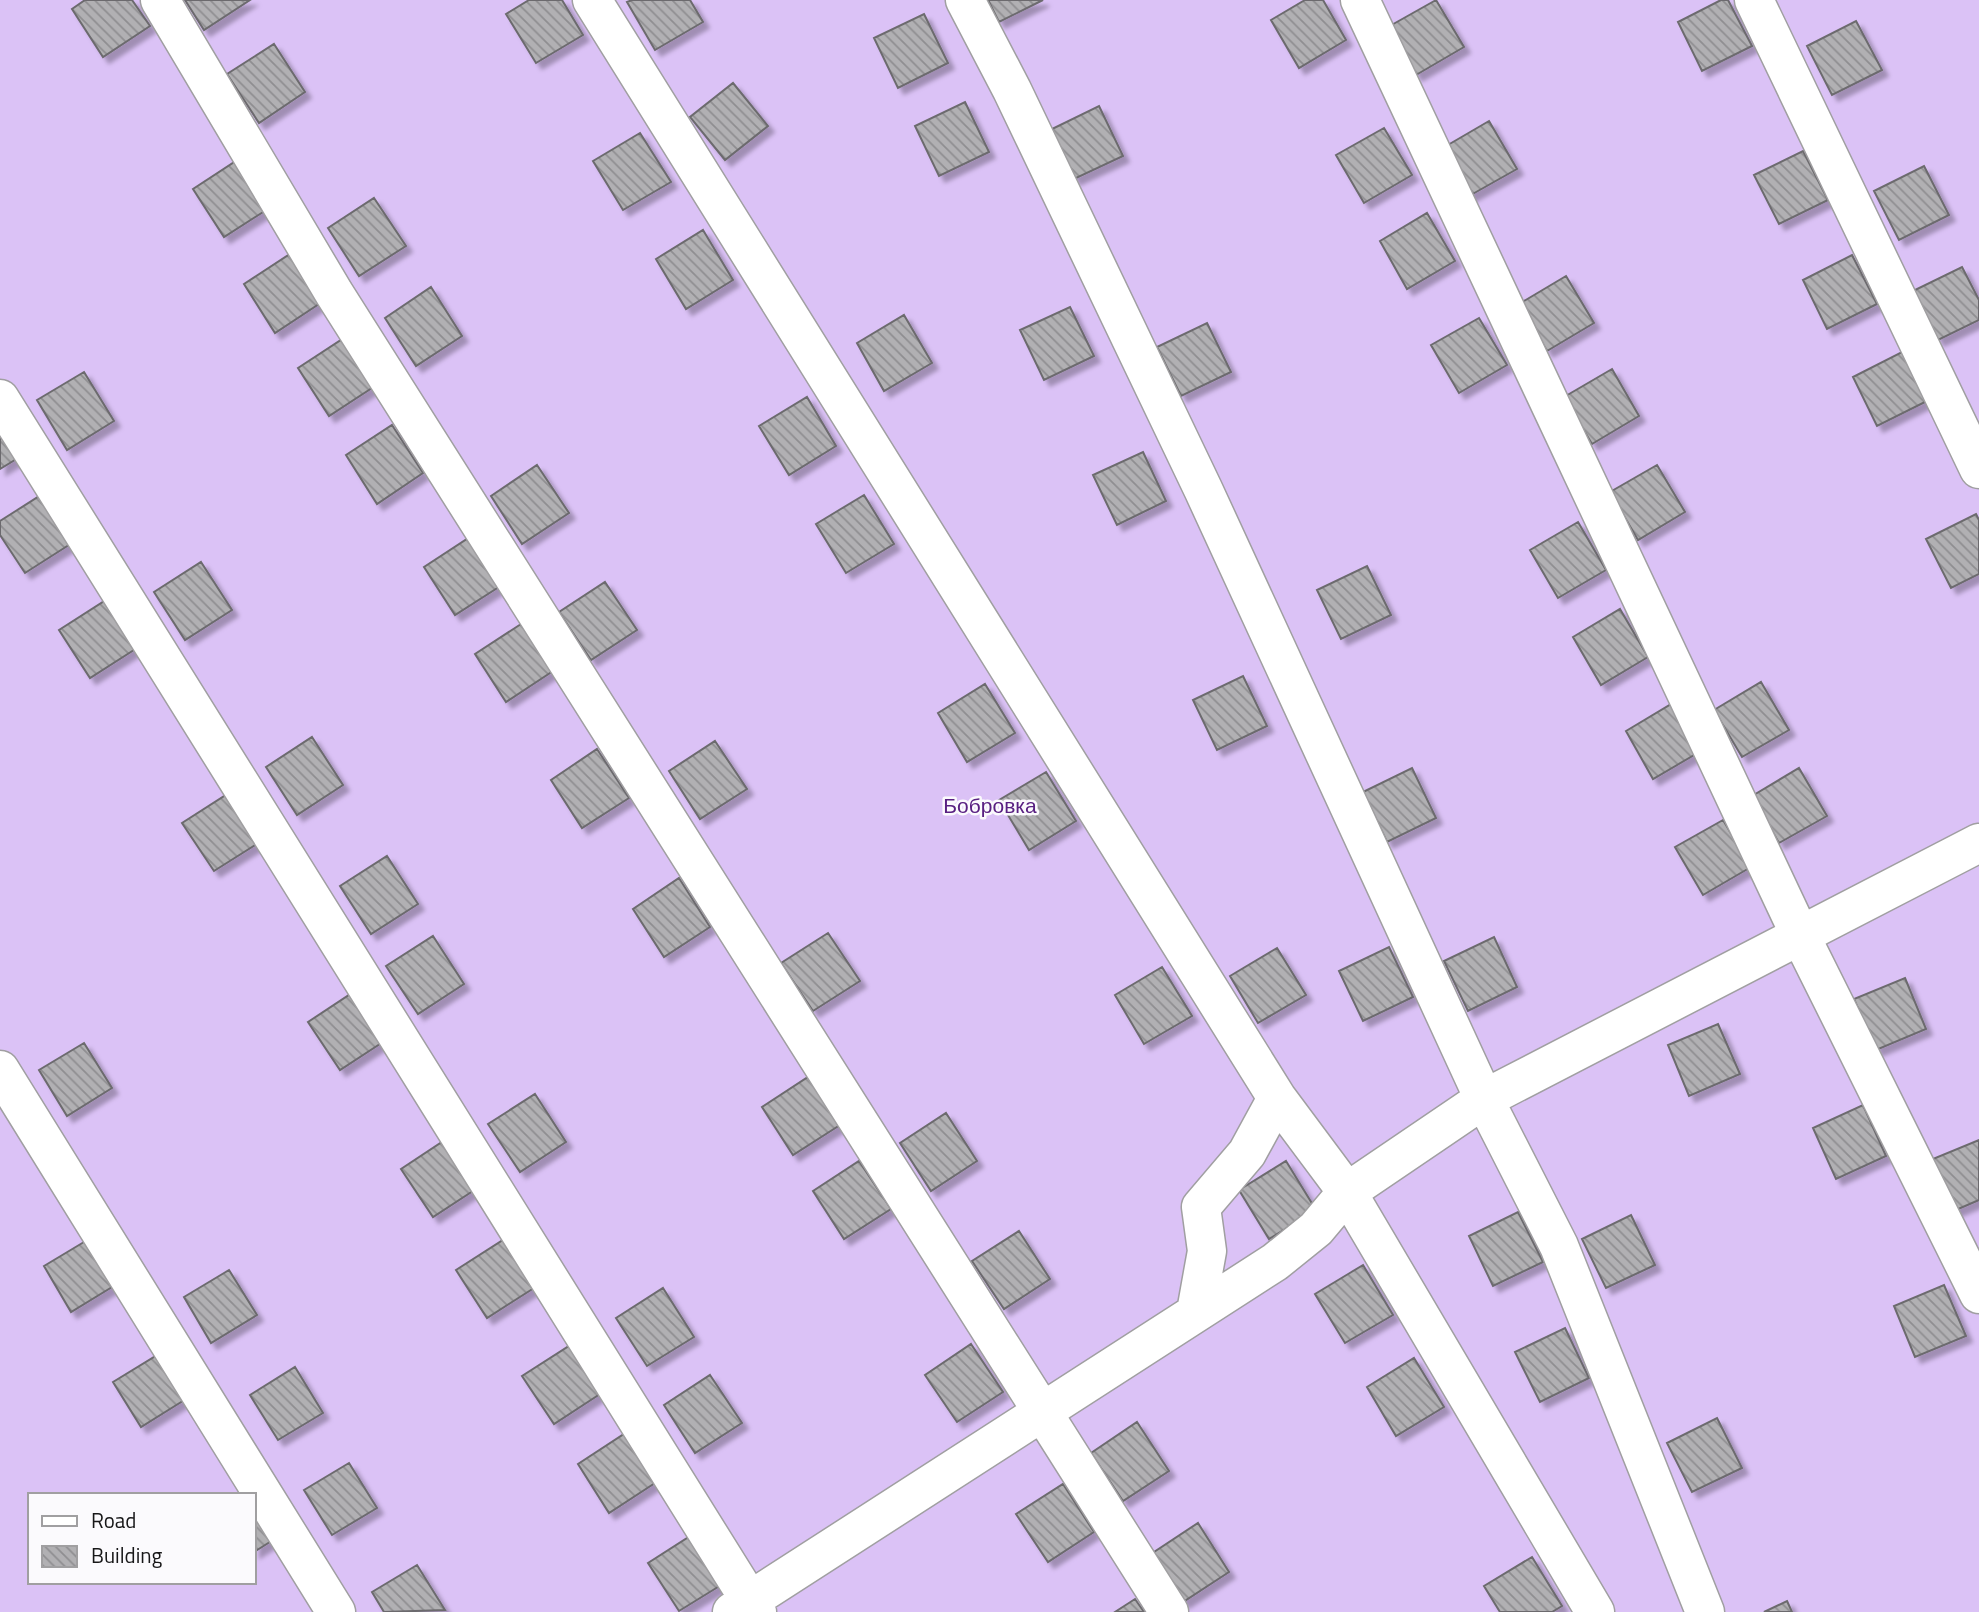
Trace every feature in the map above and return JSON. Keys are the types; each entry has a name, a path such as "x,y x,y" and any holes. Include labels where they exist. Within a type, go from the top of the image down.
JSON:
{"street":[{"path":"160,0 334,292 1169,1612"},
{"path":"592,0 1277,1098 1347,1192 1595,1612"},
{"path":"965,0 1012,90 1203,489 1484,1099 1559,1246 1705,1612"},
{"path":"1360,0 1800,935 1979,1294"},
{"path":"1754,0 1979,469"},
{"path":"0,399 746,1608 1041,1410 1275,1262 1316,1229 1347,1192 1484,1099 1979,843"},
{"path":"0,1070 336,1612"},
{"path":"1196,1312 1208,1251 1201,1207 1247,1153 1277,1098"},
{"path":"1208,1251 1275,1262"}],"green space":[{"name":"Бобровка","path":"0,0 1979,0 1979,1612 0,1612"}],"building":[{"path":"85,0 132,0 150,26 103,57 72,9"},
{"path":"185,0 250,0 204,30"},
{"path":"529,0 562,0 583,35 536,63 506,14"},
{"path":"690,0 703,22 655,50 627,2"},
{"path":"988,0 1043,0 999,22"},
{"path":"1305,0 1323,0 1346,40 1299,68 1271,20"},
{"path":"1436,0 1464,47 1416,75 1388,27"},
{"path":"1721,0 1728,0 1752,46 1702,71 1678,22"},
{"path":"924,14 948,63 898,88 874,38"},
{"path":"1856,21 1882,70 1832,95 1807,46"},
{"path":"274,44 305,92 259,123 227,74"},
{"path":"733,83 768,126 725,160 690,117"},
{"path":"965,102 989,152 939,176 915,126"},
{"path":"1099,106 1123,156 1074,179 1050,130"},
{"path":"1489,121 1517,169 1469,196 1441,149"},
{"path":"1384,128 1412,175 1364,203 1336,155"},
{"path":"640,133 671,182 623,210 593,161"},
{"path":"1803,151 1828,200 1779,224 1754,175"},
{"path":"239,159 271,207 224,237 193,189"},
{"path":"1924,166 1949,215 1899,240 1874,191"},
{"path":"374,198 406,246 359,276 328,228"},
{"path":"1427,213 1455,261 1407,289 1380,241"},
{"path":"703,230 733,280 686,309 656,259"},
{"path":"290,254 322,302 275,333 244,284"},
{"path":"1852,255 1877,304 1827,329 1803,280"},
{"path":"1962,267 1979,300 1979,320 1938,340 1913,291"},
{"path":"1566,276 1594,323 1547,351 1519,304"},
{"path":"431,287 462,336 416,366 385,318"},
{"path":"1070,307 1094,356 1044,380 1020,330"},
{"path":"904,315 932,363 884,391 857,343"},
{"path":"1479,318 1507,365 1459,393 1431,345"},
{"path":"1207,323 1231,372 1181,396 1157,347"},
{"path":"344,338 375,386 329,416 298,368"},
{"path":"1902,352 1927,401 1877,426 1853,377"},
{"path":"1612,369 1639,416 1592,444 1564,397"},
{"path":"84,372 114,421 67,450 37,400"},
{"path":"807,397 836,446 789,475 759,426"},
{"path":"0,420 23,455 0,469"},
{"path":"392,425 423,473 377,504 346,455"},
{"path":"1143,452 1166,501 1117,525 1093,475"},
{"path":"537,465 569,513 522,544 491,496"},
{"path":"1657,465 1685,512 1638,540 1610,492"},
{"path":"41,495 72,543 25,573 0,535 0,521"},
{"path":"864,495 894,544 846,573 816,524"},
{"path":"1976,514 1979,520 1979,574 1951,588 1926,539"},
{"path":"1578,522 1606,570 1558,598 1530,550"},
{"path":"470,537 502,585 455,615 424,567"},
{"path":"201,562 232,610 185,640 154,592"},
{"path":"1367,566 1391,615 1341,639 1317,590"},
{"path":"605,582 637,630 591,660 559,612"},
{"path":"106,600 137,648 90,678 59,630"},
{"path":"1620,609 1648,657 1601,685 1573,637"},
{"path":"521,624 553,671 506,702 475,654"},
{"path":"1243,676 1267,726 1217,750 1193,700"},
{"path":"1761,682 1789,730 1742,757 1714,710"},
{"path":"985,684 1015,733 967,762 938,713"},
{"path":"1673,703 1701,751 1653,779 1626,731"},
{"path":"312,737 343,785 297,815 266,767"},
{"path":"715,741 747,789 700,819 669,771"},
{"path":"597,749 629,798 582,828 551,780"},
{"path":"1412,768 1436,818 1387,842 1363,792"},
{"path":"1799,768 1827,816 1779,843 1752,796"},
{"path":"1046,772 1076,821 1029,850 999,800"},
{"path":"229,793 260,842 214,871 182,823"},
{"path":"1723,820 1751,867 1703,895 1675,847"},
{"path":"387,856 418,904 371,934 340,886"},
{"path":"679,878 710,927 664,957 633,909"},
{"path":"828,933 860,981 813,1011 781,963"},
{"path":"433,936 464,984 418,1014 386,966"},
{"path":"1494,937 1517,987 1468,1011 1444,961"},
{"path":"1389,947 1413,997 1363,1021 1339,971"},
{"path":"1277,948 1306,995 1258,1023 1230,976"},
{"path":"1162,967 1192,1016 1144,1044 1115,995"},
{"path":"1905,978 1926,1029 1876,1050 1854,999"},
{"path":"355,991 386,1040 340,1070 308,1022"},
{"path":"1718,1024 1740,1074 1689,1096 1668,1045"},
{"path":"84,1043 112,1088 67,1116 39,1070"},
{"path":"808,1077 840,1125 793,1155 762,1107"},
{"path":"535,1094 566,1142 520,1172 488,1124"},
{"path":"1863,1105 1886,1156 1836,1179 1813,1128"},
{"path":"946,1113 977,1161 931,1191 900,1143"},
{"path":"448,1138 479,1187 433,1217 401,1169"},
{"path":"1979,1140 1979,1200 1949,1213 1928,1161"},
{"path":"859,1161 891,1209 844,1239 813,1191"},
{"path":"1286,1161 1316,1210 1269,1239 1239,1190"},
{"path":"1518,1212 1543,1262 1493,1286 1469,1236"},
{"path":"1631,1215 1655,1265 1606,1288 1582,1239"},
{"path":"1019,1231 1050,1279 1004,1309 972,1261"},
{"path":"89,1239 117,1284 71,1312 44,1266"},
{"path":"503,1240 534,1288 487,1318 456,1270"},
{"path":"1363,1265 1393,1315 1345,1343 1315,1294"},
{"path":"229,1270 257,1315 211,1343 184,1297"},
{"path":"1944,1285 1966,1336 1915,1357 1894,1306"},
{"path":"663,1288 694,1337 647,1366 616,1318"},
{"path":"1565,1328 1589,1378 1540,1402 1515,1352"},
{"path":"971,1344 1003,1392 957,1422 925,1375"},
{"path":"569,1346 600,1394 554,1424 522,1376"},
{"path":"159,1354 186,1399 141,1427 113,1382"},
{"path":"1414,1358 1444,1407 1396,1436 1367,1387"},
{"path":"295,1367 323,1413 278,1440 250,1395"},
{"path":"710,1375 742,1423 695,1453 664,1405"},
{"path":"1717,1418 1742,1468 1692,1492 1667,1443"},
{"path":"1137,1422 1169,1471 1123,1501 1091,1453"},
{"path":"624,1434 655,1483 609,1513 578,1464"},
{"path":"349,1463 377,1508 332,1535 304,1490"},
{"path":"1063,1484 1094,1532 1048,1562 1016,1514"},
{"path":"256,1511 273,1540 256,1551"},
{"path":"1198,1523 1229,1572 1183,1602 1151,1554"},
{"path":"695,1533 726,1582 679,1611 648,1563"},
{"path":"1532,1557 1562,1606 1552,1612 1500,1612 1484,1586"},
{"path":"417,1565 445,1610 384,1612 372,1592"},
{"path":"1135,1599 1144,1612 1115,1612"},
{"path":"1787,1601 1792,1612 1764,1612"}]}
